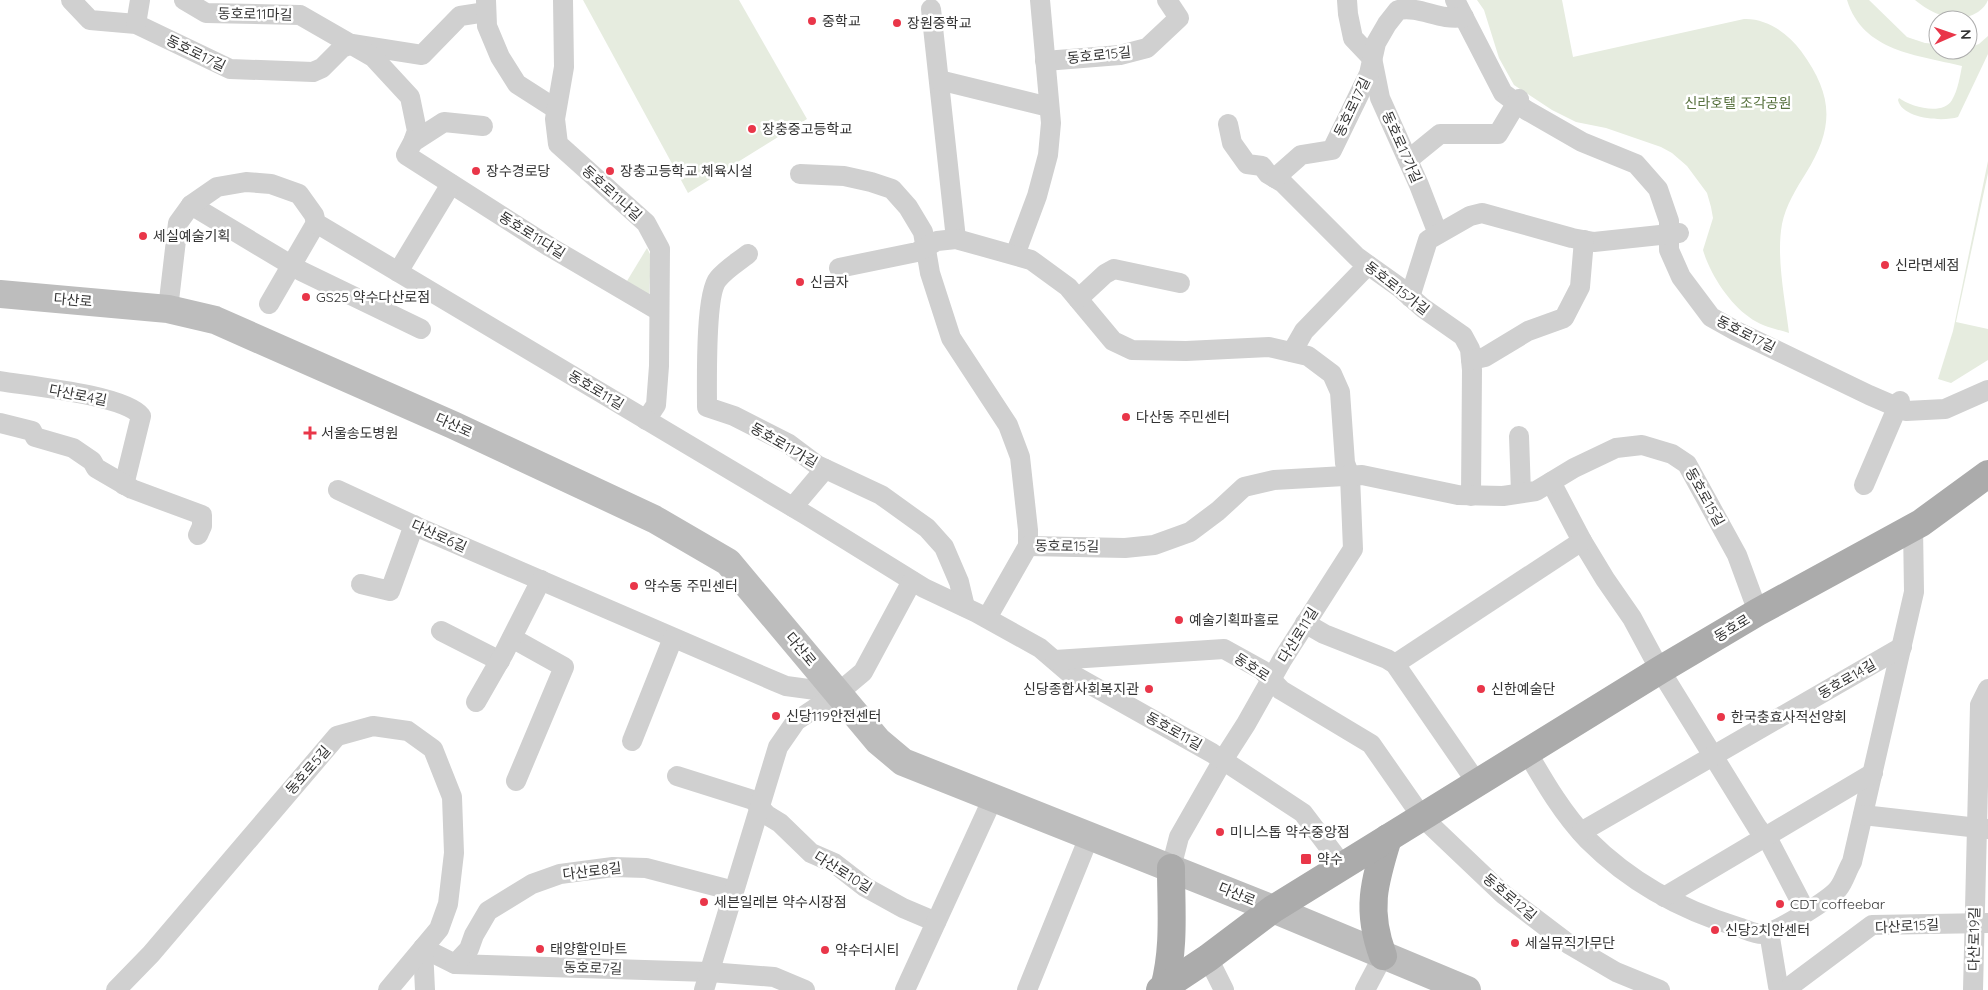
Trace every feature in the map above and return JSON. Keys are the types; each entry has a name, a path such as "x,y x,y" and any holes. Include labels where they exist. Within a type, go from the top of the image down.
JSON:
{"main road":[{"name":"다산로","path":"0,294 168,309 214,320 453,425 654,519 728,562 878,742 903,762 1273,909 1467,990"},
{"name":"동호로","path":"1162,989 1208,958 1273,909 1660,670 1758,612 1921,523 1988,474"},
{"path":"1383,956 1374,930 1373,904 1377,874 1388,838"},
{"path":"1162,989 1170,960 1172,936 1171,868"}],"street":[{"name":"동호로17길","path":"71,0 90,20 136,24 230,70 313,72 322,68 342,48 352,44"},
{"path":"136,24 140,0"},
{"name":"동호로11마길","path":"184,0 206,13 300,15 373,57 410,96 417,131 409,149"},
{"name":"동호로11나길","path":"563,0 564,67 555,119 558,144 646,223 660,249 659,366 656,405 646,420"},
{"path":"1015,255 1037,196 1048,155 1051,123 1040,0"},
{"name":"동호로15길","path":"1045,61 1120,55 1147,48 1179,18 1167,0"},
{"name":"동호로17길","path":"1347,0 1353,38 1372,58"},
{"path":"486,6 487,26 497,50 517,84 556,109"},
{"name":"동호로11마길","path":"352,44 422,55 460,16 486,6"},
{"name":"동호로17길","path":"1275,178 1301,155 1332,150 1369,74 1376,43 1398,10 1411,8 1450,19 1459,9 1503,93 1582,142 1636,164 1658,189 1674,234 1669,250 1681,277 1712,317 1736,331 1899,404 1906,410 1945,409 1988,390"},
{"path":"931,9 956,239"},
{"name":"동호로17가길","path":"1372,58 1380,98 1438,234"},
{"path":"939,80 1049,107"},
{"path":"1408,160 1440,134 1498,134 1518,101"},
{"path":"409,149 444,122 483,126"},
{"name":"동호로15가길","path":"1228,124 1232,143 1247,164 1262,166 1268,174 1283,183 1357,257 1463,336 1470,349 1471,360 1471,496"},
{"name":"동호로11다길","path":"409,149 451,184 550,247 659,311"},
{"name":"동호로15길","path":"800,174 844,176 892,190 908,207 922,232 930,273 951,338 1008,425 1020,457 1028,546 1126,548 1154,545 1190,532 1244,488 1274,480 1362,475 1458,496 1521,494 1536,491 1574,468 1616,448 1642,445 1672,454 1687,464 1737,555 1758,612"},
{"path":"168,309 178,223 190,205 217,187 246,182 271,184 299,194 314,215 316,223 269,304"},
{"path":"398,272 451,184"},
{"path":"190,205 292,265 421,329"},
{"path":"1410,297 1428,240 1470,216 1482,212 1594,242 1674,234"},
{"name":"동호로11길","path":"316,223 794,507 912,581 987,618 1040,648 1068,672 1223,760 1303,813 1343,866"},
{"path":"839,268 917,252 937,241 956,239 1031,260 1068,287 1113,341 1132,350 1186,351 1269,347 1308,356 1332,374 1340,392 1345,463 1350,476"},
{"path":"1471,360 1485,357 1528,331 1564,318 1580,287 1584,240"},
{"name":"동호로11가길","path":"748,254 716,280 711,304 707,349 707,407 734,416 789,444 817,464 881,495 927,528 944,547 958,582 965,607"},
{"path":"1292,352 1304,331 1368,265"},
{"path":"1078,299 1104,274 1114,269 1180,283"},
{"name":"다산로4길","path":"0,381 101,398 137,411 141,416 124,485"},
{"path":"1864,485 1899,404"},
{"path":"0,423 32,431 35,436 73,448 92,461 96,468 124,485 202,515 202,526 198,535"},
{"path":"1519,436 1521,494"},
{"path":"794,507 825,468"},
{"name":"다산로11길","path":"1171,868 1179,837 1271,678 1353,549 1350,476"},
{"path":"1551,482 1582,541 1632,618 1660,670 1764,836 1806,912"},
{"name":"다산로6길","path":"338,490 414,525 786,686 838,693"},
{"path":"361,584 390,591 414,525"},
{"name":"동호로14길","path":"1769,932 1778,929 1806,912 1838,889 1852,862 1914,592 1913,527"},
{"path":"1395,664 1582,541"},
{"path":"987,618 1028,546"},
{"path":"476,702 500,661 541,580"},
{"path":"707,981 778,747 796,721 838,693 863,672 912,581"},
{"path":"1305,624 1395,664 1477,783"},
{"path":"440,632 500,661"},
{"path":"512,638 564,666 516,781"},
{"path":"632,741 673,638"},
{"name":"동호로14길","path":"1581,832 1902,647"},
{"name":"동호로","path":"1055,660 1224,649 1262,670 1281,690 1372,744 1422,817"},
{"name":"다산로19길","path":"1973,990 1981,923 1980,705 1988,689"},
{"name":"동호로5길","path":"116,990 151,954 337,736 373,726 408,731 433,749 452,798 454,853 448,904 439,929 388,990"},
{"path":"1527,752 1560,807 1581,832 1619,868 1654,892 1716,920 1762,934 1769,932 1778,986 1782,990"},
{"path":"1664,897 1873,773"},
{"path":"677,776 754,800 760,808"},
{"path":"905,990 993,798"},
{"name":"다산로10길","path":"760,808 767,815 780,822 811,853 834,863 865,887 903,908 936,922"},
{"path":"1863,816 1982,829"},
{"name":"동호로12길","path":"1422,817 1503,894 1570,945 1616,972 1660,990"},
{"path":"1027,990 1089,837"},
{"name":"다산로8길","path":"455,964 469,949 474,935 488,911 532,884 560,874 613,867 646,868 734,891"},
{"name":"다산로15길","path":"1788,990 1793,984 1872,925 1981,923"},
{"path":"423,948 425,990"},
{"name":"동호로7길","path":"423,948 455,964 707,981 774,977 805,990"},
{"path":"1366,990 1383,956"},
{"path":"1208,958 1224,990"}],"green space":[{"path":"583,0 739,0 807,119 688,193"},
{"name":"신라호텔 조각공원","path":"1477,0 1562,0 1573,57 1744,19 1752,19 1768,24 1796,44 1812,67 1819,82 1824,97 1826,125 1815,156 1795,191 1782,224 1780,250 1783,292 1789,333 1753,320 1734,304 1715,278 1703,250 1713,218 1711,207 1707,193 1687,166 1672,153 1661,147 1606,128 1576,122 1552,110 1514,85 1499,58 1484,10"},
{"path":"1847,0 1869,0 1907,37 1928,43 1928,58 1910,54 1879,41 1866,31 1855,17"},
{"path":"1915,0 1988,0 1978,12 1978,10 1929,10"},
{"path":"1988,36 1988,54 1958,117 1943,119 1924,118 1907,111 1901,106 1899,98 1919,107 1934,109 1948,105 1956,92 1962,66 1936,60 1978,60 1978,44"},
{"path":"1988,161 1988,173 1956,322 1988,329 1988,360 1951,383 1938,379 1953,331"},
{"path":"647,248 651,256 649,295 627,281"}],"place":[{"name":"중학교","path":"812,21"},
{"name":"장원중학교","path":"897,23"},
{"name":"장충중고등학교","path":"752,129"},
{"name":"장수경로당","path":"476,171"},
{"name":"장충고등학교 체육시설","path":"610,171"},
{"name":"세실예술기획","path":"143,236"},
{"name":"신라면세점","path":"1885,265"},
{"name":"신금자","path":"800,282"},
{"name":"GS25 약수다산로점","path":"306,297"},
{"name":"다산동 주민센터","path":"1126,417"},
{"name":"서울송도병원","path":"310,433"},
{"name":"약수동 주민센터","path":"634,586"},
{"name":"예술기획파홀로","path":"1179,620"},
{"name":"신당종합사회복지관","path":"1149,689"},
{"name":"신한예술단","path":"1481,689"},
{"name":"신당119안전센터","path":"776,716"},
{"name":"한국충효사적선양회","path":"1721,717"},
{"name":"미니스톱 약수중앙점","path":"1220,832"},
{"name":"약수","path":"1306,859"},
{"name":"세븐일레븐 약수시장점","path":"704,902"},
{"name":"CDT coffeebar","path":"1780,904"},
{"name":"신당2치안센터","path":"1715,930"},
{"name":"세실뮤직가무단","path":"1515,943"},
{"name":"태양할인마트","path":"540,949"},
{"name":"약수더시티","path":"825,950"}]}
